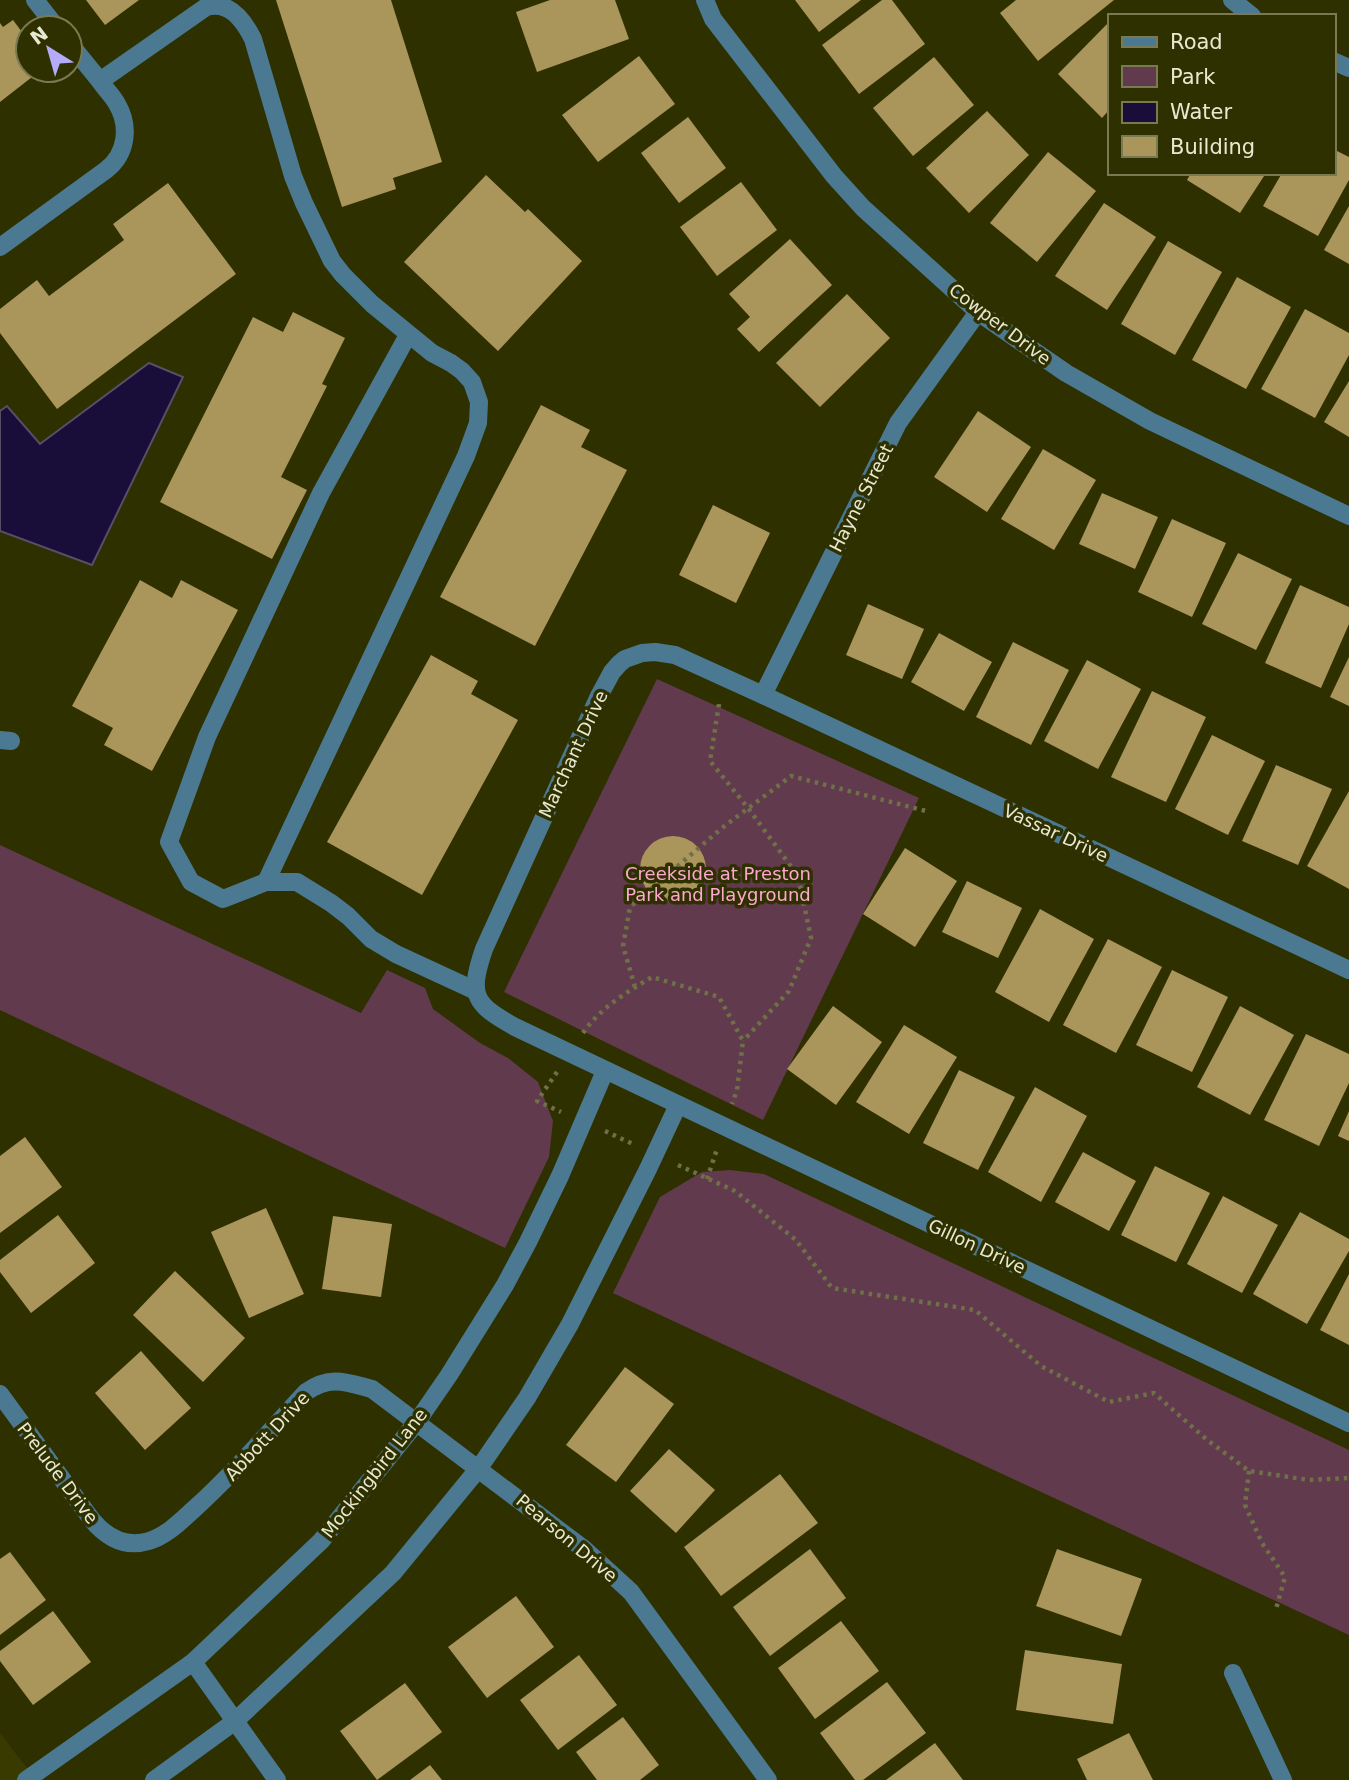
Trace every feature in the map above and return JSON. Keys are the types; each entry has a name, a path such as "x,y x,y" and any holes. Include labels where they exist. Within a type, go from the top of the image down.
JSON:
{"street":[{"path":"35,0 46,14"},
{"name":"Cowper Drive","path":"705,0 712,19 834,176 863,208 978,312 1066,373 1150,421 1349,516"},
{"path":"1232,0 1250,14"},
{"path":"100,82 206,7 215,4 229,8 247,25 253,39 293,176 332,261 372,304 408,335 462,371 472,382 480,402 478,423 466,456 266,882"},
{"path":"0,247 113,165 118,157 125,140 123,118 117,103 84,62"},
{"name":"Hayne Street","path":"763,695 898,423 978,312"},
{"path":"408,335 315,506 207,737 169,842 191,881 223,900 266,882 296,882 348,916 371,939 396,954 476,991 479,1001 493,1015 605,1071"},
{"name":"Marchant Drive","path":"476,991 478,967 484,949 599,695 619,664 642,653 676,655 763,695"},
{"name":"Vassar Drive","path":"763,695 1349,971"},
{"name":"Gillon Drive","path":"605,1071 1349,1423"},
{"name":"Mockingbird Lane","path":"26,1780 193,1662 321,1541 416,1423 505,1285 544,1209 605,1071"},
{"path":"154,1780 234,1722 393,1573 479,1468 527,1398 570,1324 678,1105"},
{"name":"Abbott Drive","path":"123,1542 147,1542 178,1523 216,1490 306,1392 316,1385 340,1380 372,1389 416,1423"},
{"name":"Prelude Drive","path":"0,1394 100,1530 123,1542"},
{"name":"Pearson Drive","path":"416,1423 584,1549 631,1592 768,1780"},
{"path":"193,1662 277,1780"},
{"path":"1233,1673 1283,1780"}],"path":[{"path":"719,704 710,761 798,876 811,938 789,991 743,1041"},
{"path":"635,987 624,946 630,907 722,828 791,776 926,811"},
{"path":"707,1178 737,1090 743,1041 719,997 652,976 615,999 588,1026 537,1101 735,1191 796,1240 832,1288 975,1310 1041,1366 1110,1402 1154,1393 1206,1439 1249,1471 1309,1480 1349,1478"},
{"path":"1249,1471 1245,1505 1262,1543 1284,1577 1276,1609"}],"shaded area":[{"path":"0,1733 36,1780 0,1780"}],"green space":[{"name":"Creekside at Preston Park and Playground","path":"657,679 919,798 763,1120 504,992"},
{"path":"0,845 361,1013 387,970 425,988 433,1009 480,1043 508,1058 538,1082 553,1121 549,1157 505,1248 0,1010"},
{"path":"730,1170 764,1174 1349,1450 1349,1635 613,1293 660,1197 702,1172"}],"water":[{"path":"149,363 183,377 92,565 0,531 0,411 7,406 40,444"}],"building":[{"path":"86,0 139,0 105,25"},
{"path":"276,0 391,0 442,162 393,178 396,189 342,207"},
{"path":"550,0 615,0 629,39 537,72 516,12"},
{"path":"795,0 861,0 819,32"},
{"path":"882,0 892,0 925,44 859,94 822,45"},
{"path":"1016,0 1114,0 1038,61 1000,13"},
{"path":"14,21 14,84 23,84 0,102 0,23 3,27"},
{"path":"1108,23 1108,111 1102,118 1058,74"},
{"path":"639,56 675,104 598,162 562,115"},
{"path":"934,57 974,105 913,156 873,108"},
{"path":"987,111 1029,155 969,213 926,168"},
{"path":"688,117 726,168 679,203 641,153"},
{"path":"1335,150 1349,157 1349,180 1318,236 1263,206 1281,175 1335,175"},
{"path":"1048,152 1096,191 1037,262 990,223"},
{"path":"486,175 525,212 528,209 582,261 498,351 404,262"},
{"path":"1190,175 1265,175 1240,213 1187,180"},
{"path":"741,182 777,230 717,276 680,227"},
{"path":"168,183 236,274 57,409 0,333 0,309 37,280 49,296 124,240 113,224"},
{"path":"1104,203 1156,237 1107,310 1055,276"},
{"path":"1349,206 1349,264 1324,250"},
{"path":"790,239 832,285 759,352 737,329 750,317 729,294"},
{"path":"1168,241 1222,272 1175,355 1121,324"},
{"path":"1237,277 1291,307 1246,389 1192,360"},
{"path":"847,294 890,338 820,407 776,363"},
{"path":"1305,309 1349,333 1349,355 1315,418 1261,389"},
{"path":"293,312 345,338 322,384 327,386 281,477 307,490 272,559 160,502 253,317 283,332"},
{"path":"1349,381 1349,437 1324,422"},
{"path":"541,405 590,430 581,447 627,470 535,646 440,597"},
{"path":"978,411 1031,447 987,512 934,477"},
{"path":"1043,449 1096,480 1054,550 1001,519"},
{"path":"1102,493 1158,517 1135,569 1079,544"},
{"path":"713,505 770,533 736,603 679,575"},
{"path":"1172,519 1226,543 1192,617 1138,592"},
{"path":"1238,553 1292,579 1256,650 1202,624"},
{"path":"140,580 172,598 181,580 238,610 152,771 104,745 113,728 72,706"},
{"path":"1300,585 1349,607 1349,624 1321,688 1265,663"},
{"path":"868,604 924,629 902,679 846,655"},
{"path":"939,633 992,662 964,711 911,682"},
{"path":"1013,642 1069,670 1031,745 976,717"},
{"path":"431,655 478,681 471,694 518,720 422,895 327,842"},
{"path":"1349,657 1349,706 1330,697"},
{"path":"1087,660 1141,689 1098,769 1044,741"},
{"path":"1152,691 1206,717 1166,802 1111,777"},
{"path":"1212,735 1265,761 1228,835 1175,809"},
{"path":"1276,765 1332,789 1298,865 1242,841"},
{"path":"1349,791 1349,889 1307,866"},
{"path":"673,836 686,839 696,846 703,856 706,869 703,882 696,892 686,899 673,902 660,899 650,892 643,882 640,869 643,856 650,846 660,839"},
{"path":"905,848 957,881 915,947 863,914"},
{"path":"967,881 1022,908 998,958 942,932"},
{"path":"1040,909 1094,939 1049,1022 995,992"},
{"path":"1108,939 1162,967 1116,1053 1063,1025"},
{"path":"1172,970 1228,997 1192,1072 1136,1045"},
{"path":"833,1006 882,1042 836,1105 787,1069"},
{"path":"1240,1006 1294,1035 1250,1115 1197,1087"},
{"path":"904,1025 957,1057 909,1134 856,1102"},
{"path":"1306,1034 1349,1054 1349,1083 1319,1146 1264,1120"},
{"path":"959,1070 1015,1097 978,1170 923,1143"},
{"path":"1035,1087 1087,1116 1041,1202 988,1172"},
{"path":"1349,1111 1349,1141 1338,1136"},
{"path":"25,1137 62,1187 0,1233 0,1156"},
{"path":"1083,1152 1136,1181 1109,1231 1055,1202"},
{"path":"1155,1166 1210,1193 1176,1262 1121,1235"},
{"path":"1223,1196 1278,1225 1242,1293 1187,1264"},
{"path":"266,1208 304,1294 249,1318 211,1232"},
{"path":"1300,1212 1349,1239 1349,1251 1307,1324 1253,1294"},
{"path":"58,1215 95,1263 31,1313 0,1272 0,1260"},
{"path":"333,1216 392,1224 381,1297 322,1289"},
{"path":"175,1271 245,1338 203,1382 133,1315"},
{"path":"1349,1274 1349,1345 1320,1330"},
{"path":"141,1351 191,1408 145,1450 95,1393"},
{"path":"625,1367 674,1404 616,1482 566,1445"},
{"path":"669,1449 715,1490 676,1533 630,1491"},
{"path":"780,1474 818,1523 721,1596 684,1547"},
{"path":"810,1549 846,1598 770,1656 733,1607"},
{"path":"1057,1549 1142,1579 1121,1636 1036,1606"},
{"path":"10,1552 46,1600 0,1635 0,1559"},
{"path":"516,1596 554,1647 487,1698 448,1647"},
{"path":"53,1611 91,1662 33,1705 0,1661 0,1651"},
{"path":"841,1621 879,1671 815,1719 778,1668"},
{"path":"1025,1650 1122,1664 1113,1724 1016,1710"},
{"path":"579,1655 617,1705 558,1750 520,1700"},
{"path":"887,1682 926,1733 863,1780 855,1780 820,1733"},
{"path":"405,1683 442,1732 377,1780 340,1731"},
{"path":"623,1717 659,1765 640,1780 597,1780 576,1752"},
{"path":"1129,1733 1153,1780 1087,1780 1077,1759"},
{"path":"935,1743 963,1780 886,1780"},
{"path":"430,1765 442,1780 410,1780"}]}
